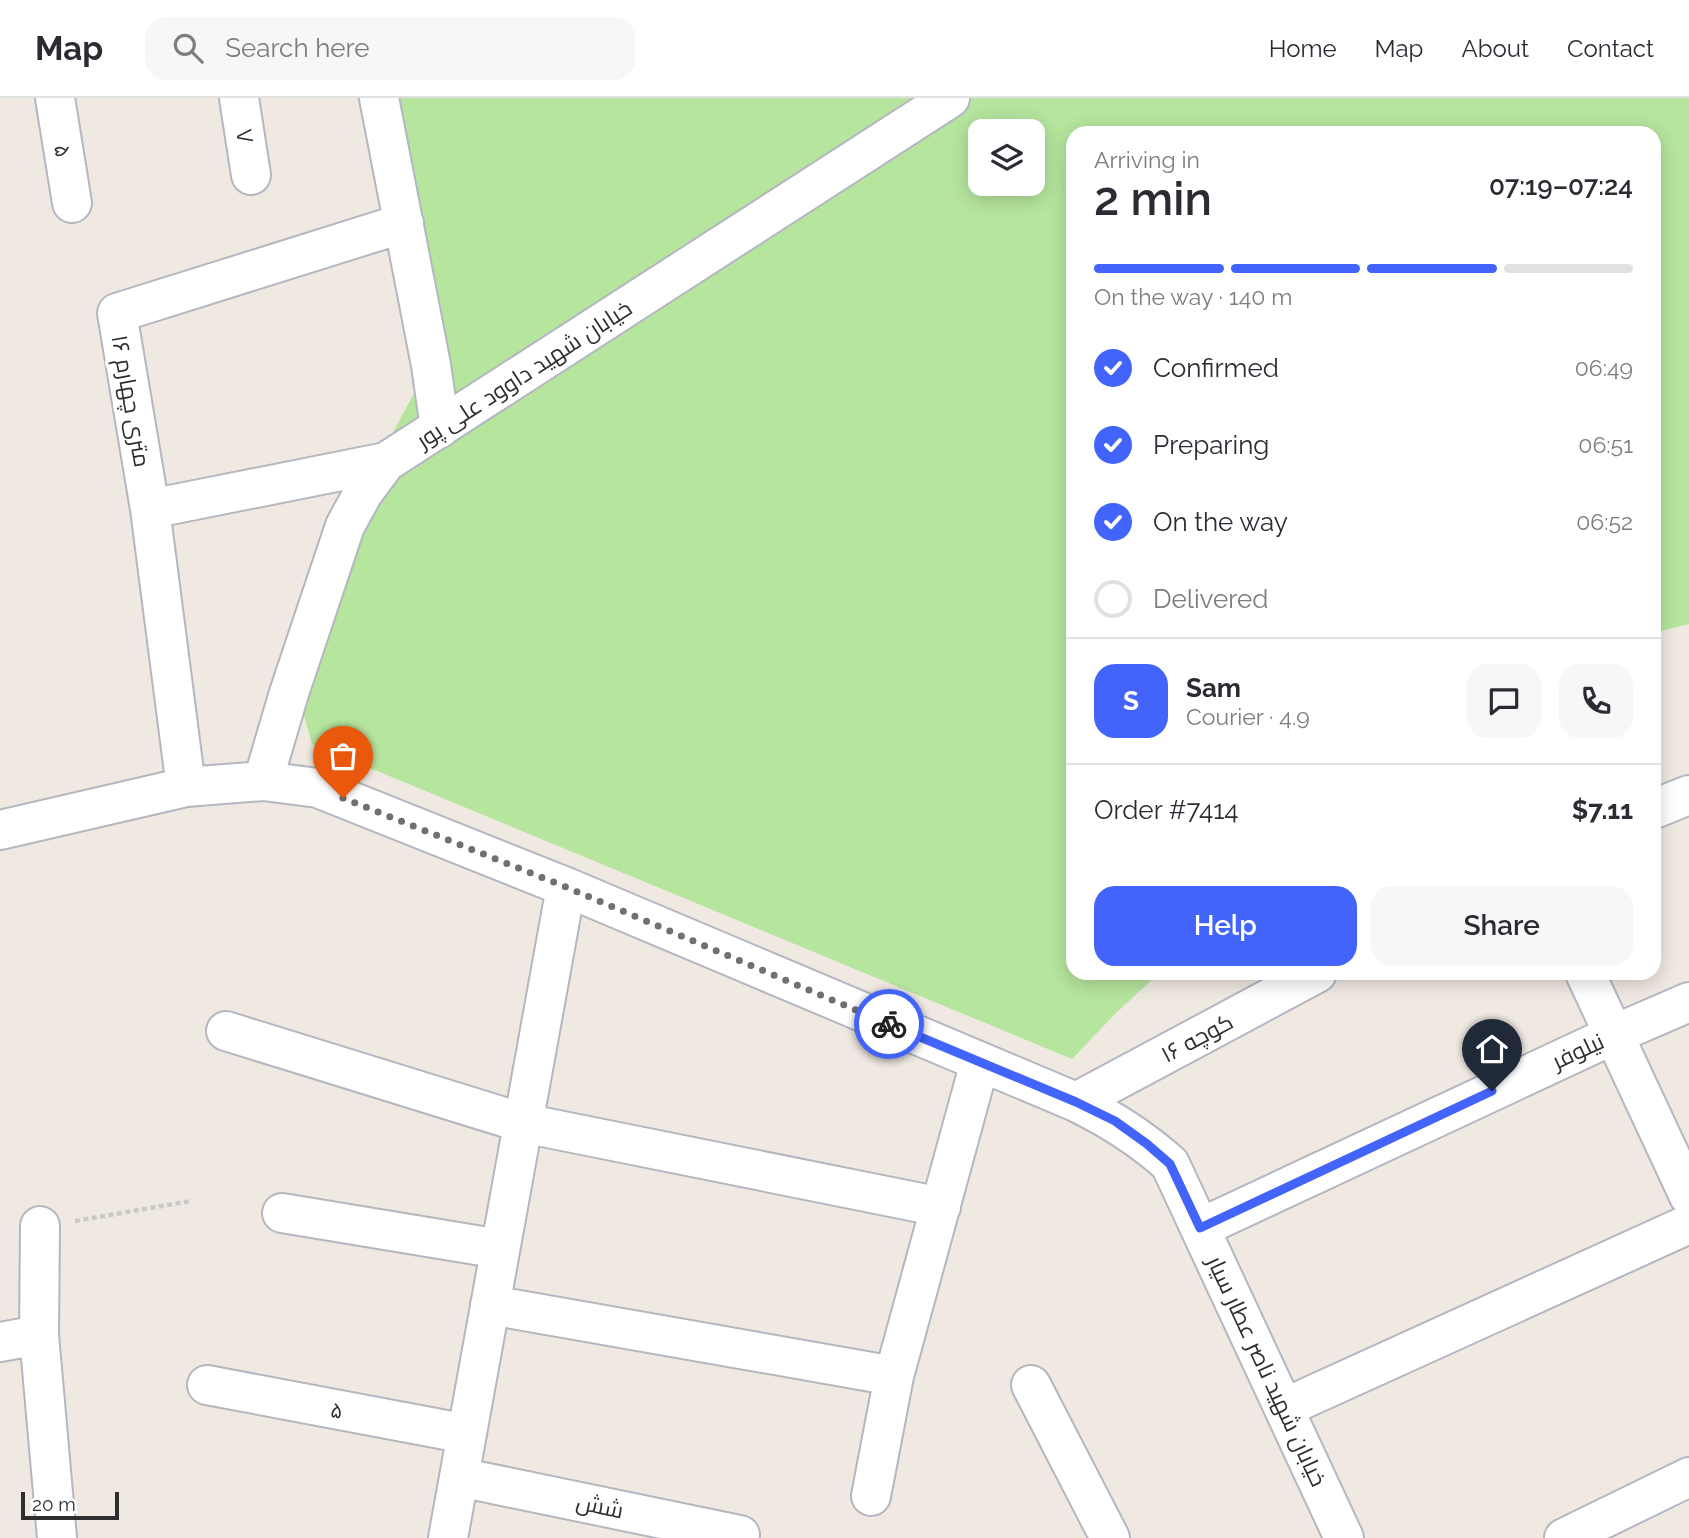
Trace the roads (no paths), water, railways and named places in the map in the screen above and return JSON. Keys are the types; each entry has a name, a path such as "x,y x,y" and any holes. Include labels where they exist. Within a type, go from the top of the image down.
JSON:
{"street":[{"name":"۵","path":"55,98 72,203"},
{"name":"۷","path":"239,98 251,175"},
{"path":"379,98 440,428"},
{"name":"خیابان شهید داوود علی پور","path":"263,781 345,526 363,493 386,462 950,98"},
{"name":"۱۶ متری چهارم","path":"187,787 150,509 117,313 404,223"},
{"path":"150,509 386,462"},
{"name":"خیابان شهید ناصر عطار سیار","path":"0,830 187,787 263,781 318,788 566,887 1076,1102 1115,1121 1170,1164 1344,1538"},
{"path":"1661,806 1689,795"},
{"path":"448,1538 566,887"},
{"name":"کوچه ۱۶","path":"1076,1102 1304,980"},
{"path":"1588,980 1689,1196"},
{"name":"نیلوفر","path":"1200,1228 1689,1002"},
{"path":"226,1031 523,1123 941,1207"},
{"path":"871,1496 894,1376 979,1062"},
{"path":"282,1213 500,1249"},
{"path":"1284,1408 1689,1224"},
{"path":"40,1226 38,1335 57,1538"},
{"path":"490,1305 894,1376"},
{"path":"0,1342 38,1335"},
{"name":"۵","path":"207,1385 467,1434"},
{"path":"1031,1385 1110,1538"},
{"path":"1564,1538 1689,1476"},
{"name":"شش","path":"459,1477 740,1535"}]}
